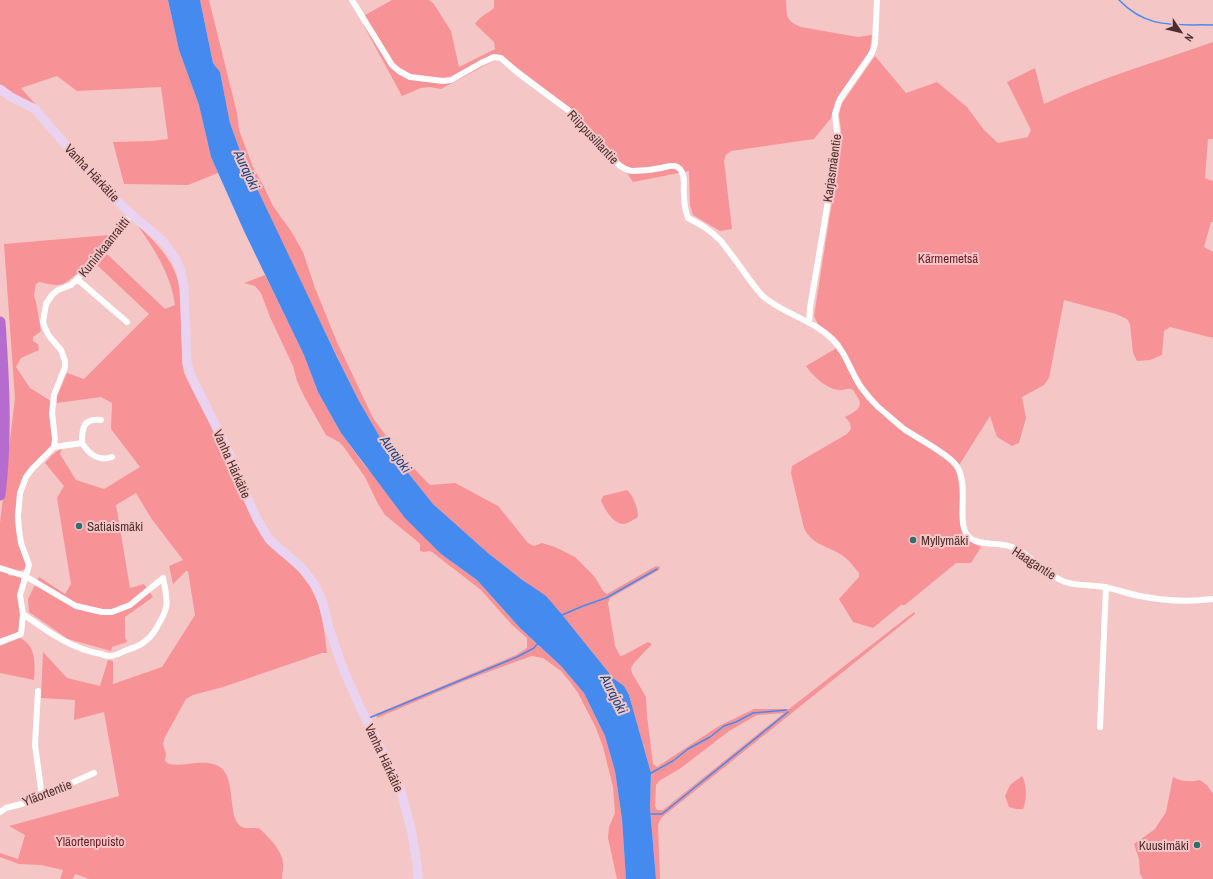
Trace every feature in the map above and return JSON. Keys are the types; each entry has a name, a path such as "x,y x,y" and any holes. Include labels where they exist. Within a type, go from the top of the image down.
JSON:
{"highway":[{"path":"0,322 4,450 0,495"}],"street":[{"name":"Riippusillantie","path":"352,0 392,65 399,71 410,76 442,81 450,80 481,62 494,57 501,58 518,73 568,110 625,170 632,171 661,168 669,165 674,165 680,169 684,180 685,208 688,218 714,233 763,297 793,315 810,323"},
{"name":"Karjasmäentie","path":"810,323 810,308 838,142 835,114 836,107 872,53 875,44 877,0"},
{"name":"Vanha Härkätie","path":"0,89 11,97 35,109 99,184 163,241 175,258 181,271 185,294 187,363 192,378 230,454 246,495 269,539 302,568 315,585 324,603 329,628 344,671 401,791 412,833 418,879"},
{"name":"Kuninkaanraitti","path":"54,446 55,439 52,413 54,395 65,367 65,361 61,350 49,336 43,322 46,304 52,295 58,290 71,285 77,279 104,249 131,214"},
{"path":"77,279 127,322"},
{"name":"Haagantie","path":"810,323 831,337 843,351 861,387 872,401 902,428 955,464 961,474 963,486 962,520 969,538 978,542 1004,544 1014,548 1026,555 1054,577 1066,582 1106,587 1140,596 1166,600 1213,599"},
{"path":"101,420 89,421 84,425 82,432 82,443 90,453 101,459 106,460 112,457"},
{"path":"0,642 21,634 23,614 20,595 29,565 21,543 18,516 20,493 26,477 54,446 82,443"},
{"path":"0,568 25,576 76,606 102,612 112,612 130,605 164,578 167,598 165,613 150,639 138,647 110,656 90,652 73,645 56,636 23,614"},
{"path":"1100,727 1106,587"},
{"path":"38,691 35,745 42,797"},
{"name":"Yläortentie","path":"0,812 6,808 42,797 94,774"}],"green space":[{"path":"0,0 168,0 179,50 199,105 211,157 218,173 188,185 124,184 113,142 168,139 161,87 77,91 57,76 21,88 37,106 15,96 0,85"},
{"path":"200,0 209,0 237,113 239,130 253,167 273,206 291,231 303,252 315,288 337,342 373,418 397,451 430,485 455,483 498,506 528,543 534,546 542,543 555,547 575,557 595,577 603,591 607,594 656,566 660,567 659,570 610,598 608,603 615,646 620,656 648,642 652,644 631,668 632,673 646,697 653,764 657,767 719,726 754,709 789,709 914,612 915,614 661,818 658,825 660,879 656,879 650,808 651,773 629,695 624,686 613,678 564,617 526,582 488,553 433,504 381,439 359,401 283,246 243,159 230,123 220,72 213,63","holes":["784,713 663,810 657,810 655,806 656,785 659,781 681,768 729,731 757,715"]},
{"path":"392,0 429,0 434,4 451,31 459,67 495,49 494,42 475,24 481,17 494,8 494,0 786,0 789,20 796,25 858,37 872,35 870,49 866,58 835,102 831,118 814,139 731,151 726,155 724,161 732,229 720,231 693,215 690,205 689,171 633,182 621,164 570,108 502,56 441,89 430,87 421,88 402,96 364,26 365,15"},
{"name":"Kärmemetsä","path":"1213,42 1213,139 1208,139 1205,178 1213,181 1213,222 1211,222 1204,247 1213,252 1213,338 1170,327 1164,331 1162,355 1150,360 1137,361 1133,353 1130,324 1127,319 1116,314 1064,300 1049,378 1044,385 1022,397 1026,418 1019,443 1012,446 997,437 990,416 956,470 960,488 960,523 963,534 969,541 981,547 971,563 956,563 905,605 901,605 873,628 853,622 839,599 859,577 859,573 844,557 816,542 807,534 804,528 791,473 792,466 847,434 851,429 850,423 845,417 856,411 860,406 859,399 853,390 831,388 816,378 806,366 841,344 834,336 818,324 814,316 842,138 839,115 841,105 875,56 906,93 937,82 967,107 984,130 998,143 1028,137 1031,130 1007,82 1035,68 1044,104 1107,78"},
{"name":"Yläortenpuisto","path":"138,226 159,247 175,272 181,296 182,361 184,373 223,449 250,513 266,542 292,565 309,584 322,616 327,653 322,653 223,687 193,695 186,699 165,737 163,744 166,754 165,761 169,764 181,765 210,763 223,769 229,784 235,819 241,827 260,829 274,844 282,858 282,879 89,879 75,874 73,879 60,879 63,870 41,865 19,864 0,857 0,853 18,859 25,835 9,826 119,796 104,712 74,720 75,700 41,698 43,652 67,678 100,686 108,660 113,661 113,684 162,667 195,615 188,571 186,571 173,584 169,566 183,560 151,518 136,493 116,505 130,588 144,584 153,597 125,617 125,637 127,642 112,647 111,651 68,639 29,612 28,599 39,577 65,594 71,584 57,498 64,486 45,463 52,455 62,448 60,454 76,480 104,489 140,467 111,429 112,403 101,397 57,403 57,396 67,373 84,379 149,314 97,265 107,254 165,309 175,305 166,273"},
{"path":"109,235 100,248 71,279 58,285 39,282 36,284 34,296 41,331 33,337 33,341 38,344 39,350 21,358 16,367 30,388 51,401 53,436 52,445 24,475 17,493 26,565 25,569 16,570 0,566 0,523 15,398 4,244"},
{"path":"265,275 304,355 318,392 341,433 365,466 441,554 477,580 520,628 561,666 584,693 605,736 615,771 622,819 626,879 617,879 608,838 609,827 615,813 613,787 603,747 596,728 578,693 570,682 561,671 543,658 532,656 520,660 464,681 377,718 376,714 516,655 527,648 527,638 512,625 481,590 432,552 420,551 420,544 385,515 365,477 343,446 326,435 297,381 293,366 270,317 261,293 255,286 244,283"},
{"path":"627,490 635,503 638,517 623,524 612,518 601,501 603,496"},
{"path":"0,571 8,573 8,575 12,576 13,574 21,577 22,613 19,632 0,640"},
{"path":"20,638 26,641 30,646 34,656 34,680 0,673 0,646"},
{"path":"1022,776 1025,783 1026,792 1023,809 1009,807 1005,796 1010,785"},
{"path":"1173,777 1186,781 1200,780 1207,785 1213,794 1213,879 1143,879 1140,874 1139,859 1134,844 1155,829 1166,812"}],"water":[{"name":"Aurajoki","path":"168,0 200,0 213,63 220,72 230,123 243,159 337,357 359,401 381,439 433,504 488,553 521,579 546,596 613,678 624,686 629,695 651,773 650,808 656,879 626,879 622,819 615,771 605,736 584,693 561,666 520,628 477,580 441,554 405,518 341,433 318,392 304,355 244,231 211,157 199,105 179,50"}],"waterway":[{"path":"1119,0 1130,10 1151,21 1174,25 1213,25"},
{"path":"562,615 606,598 657,569"},
{"path":"369,718 517,657 534,648 538,643"},
{"path":"651,773 673,761 688,749 710,737 724,726 736,722 753,713 786,710"},
{"path":"650,814 662,814 788,712"}],"place":[{"name":"Satiaismäki","path":"79,526"},
{"name":"Myllymäki","path":"913,540"},
{"name":"Kuusimäki","path":"1197,845"}]}
